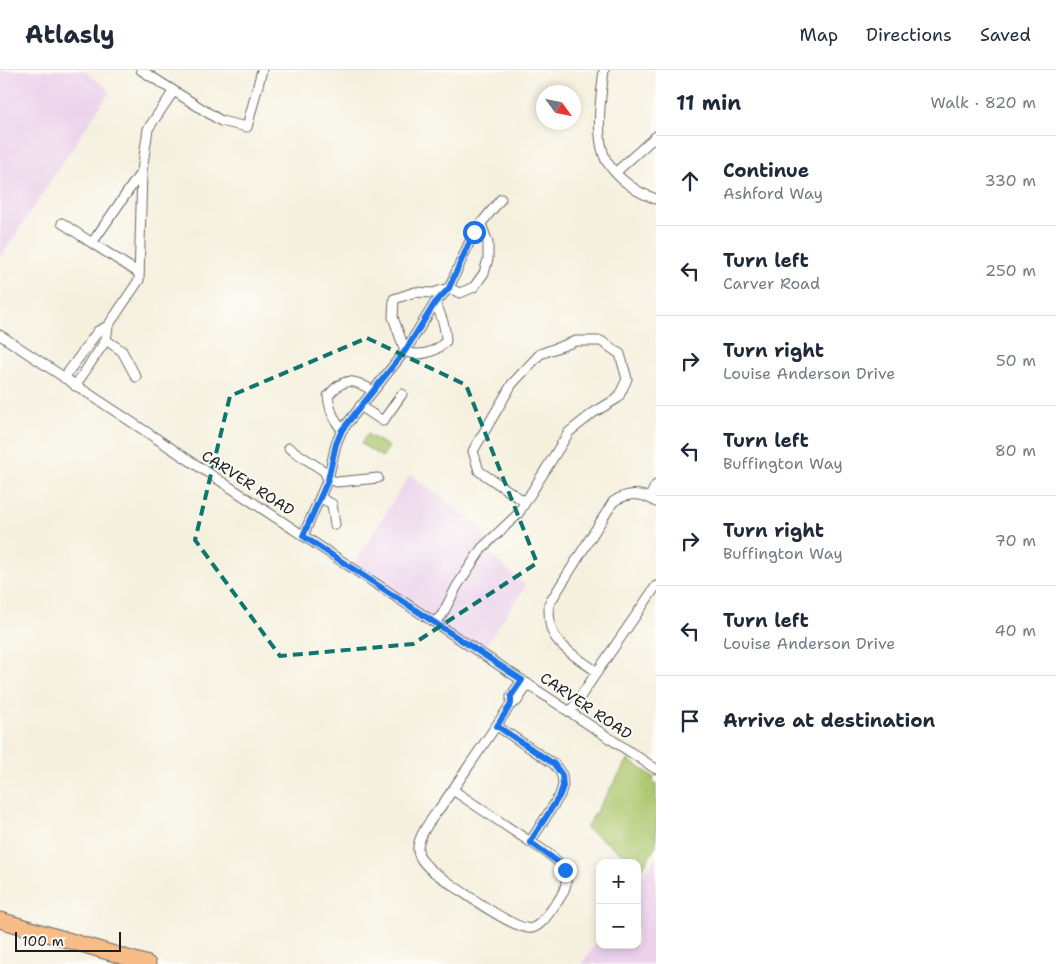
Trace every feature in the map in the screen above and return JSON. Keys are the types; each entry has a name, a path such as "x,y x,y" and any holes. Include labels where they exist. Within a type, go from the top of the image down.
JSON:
{"highway":[{"path":"0,920 148,964"}],"street":[{"path":"140,70 221,121 247,127 262,70"},
{"path":"604,70 600,134 607,162 633,189 656,199"},
{"path":"75,386 106,340 108,326 138,280 142,171 148,129 173,92"},
{"path":"616,172 656,136"},
{"path":"92,243 142,171"},
{"path":"303,536 328,480 336,444 342,430 405,351 435,303 449,288 474,232 501,199"},
{"path":"62,223 139,273"},
{"path":"435,303 443,318 446,341 439,349 414,355 405,351 393,316 394,299 415,292 433,293 449,288 460,293 474,287 484,273 488,259 488,243 480,224"},
{"path":"64,378 98,331 108,326"},
{"name":"CARVER ROAD","path":"0,335 303,536 436,620 656,769"},
{"path":"106,340 122,351 136,377"},
{"path":"436,620 442,615 448,600 482,548 518,514 569,432 593,413 618,398 627,379 620,354 601,341 576,341 540,354 512,384 473,451 478,471 525,502"},
{"path":"342,430 334,420 328,396 337,385 350,381 361,383 373,391"},
{"path":"360,406 383,421 402,394"},
{"path":"289,448 324,472 328,480"},
{"path":"328,480 337,482 378,478"},
{"path":"598,672 574,655 554,635 549,619 548,604 612,502 630,493 652,500 656,485"},
{"path":"321,498 332,504 335,525"},
{"path":"570,712 656,586"},
{"path":"453,790 561,864 565,870 567,880 564,892 540,923 532,928 523,929 499,916 431,870 423,863 419,856 418,848 423,834 511,704 511,696 525,682"},
{"path":"497,726 554,764 562,775 563,786 560,795 530,842"}],"highlighted area":[{"path":"367,338 466,385 537,563 413,644 280,656 195,540 230,396"}],"shaded area":[{"path":"0,70 83,70 110,91 0,258"},
{"path":"410,474 479,525 491,555 526,586 478,657 350,570"},
{"path":"656,857 656,964 581,964 596,943 596,949 641,949 641,878"}],"green space":[{"path":"367,434 389,447 382,457 361,444"},
{"path":"628,760 654,777 652,780 656,783 656,845 643,868 641,867 641,859 630,859 586,828"}],"route":[{"path":"474,232 449,288 435,303 405,351 342,430 336,444 328,480 303,536 522,680 511,696 511,704 497,726 554,764 562,775 563,786 560,795 530,842 546,852 561,864 565,870"}]}
